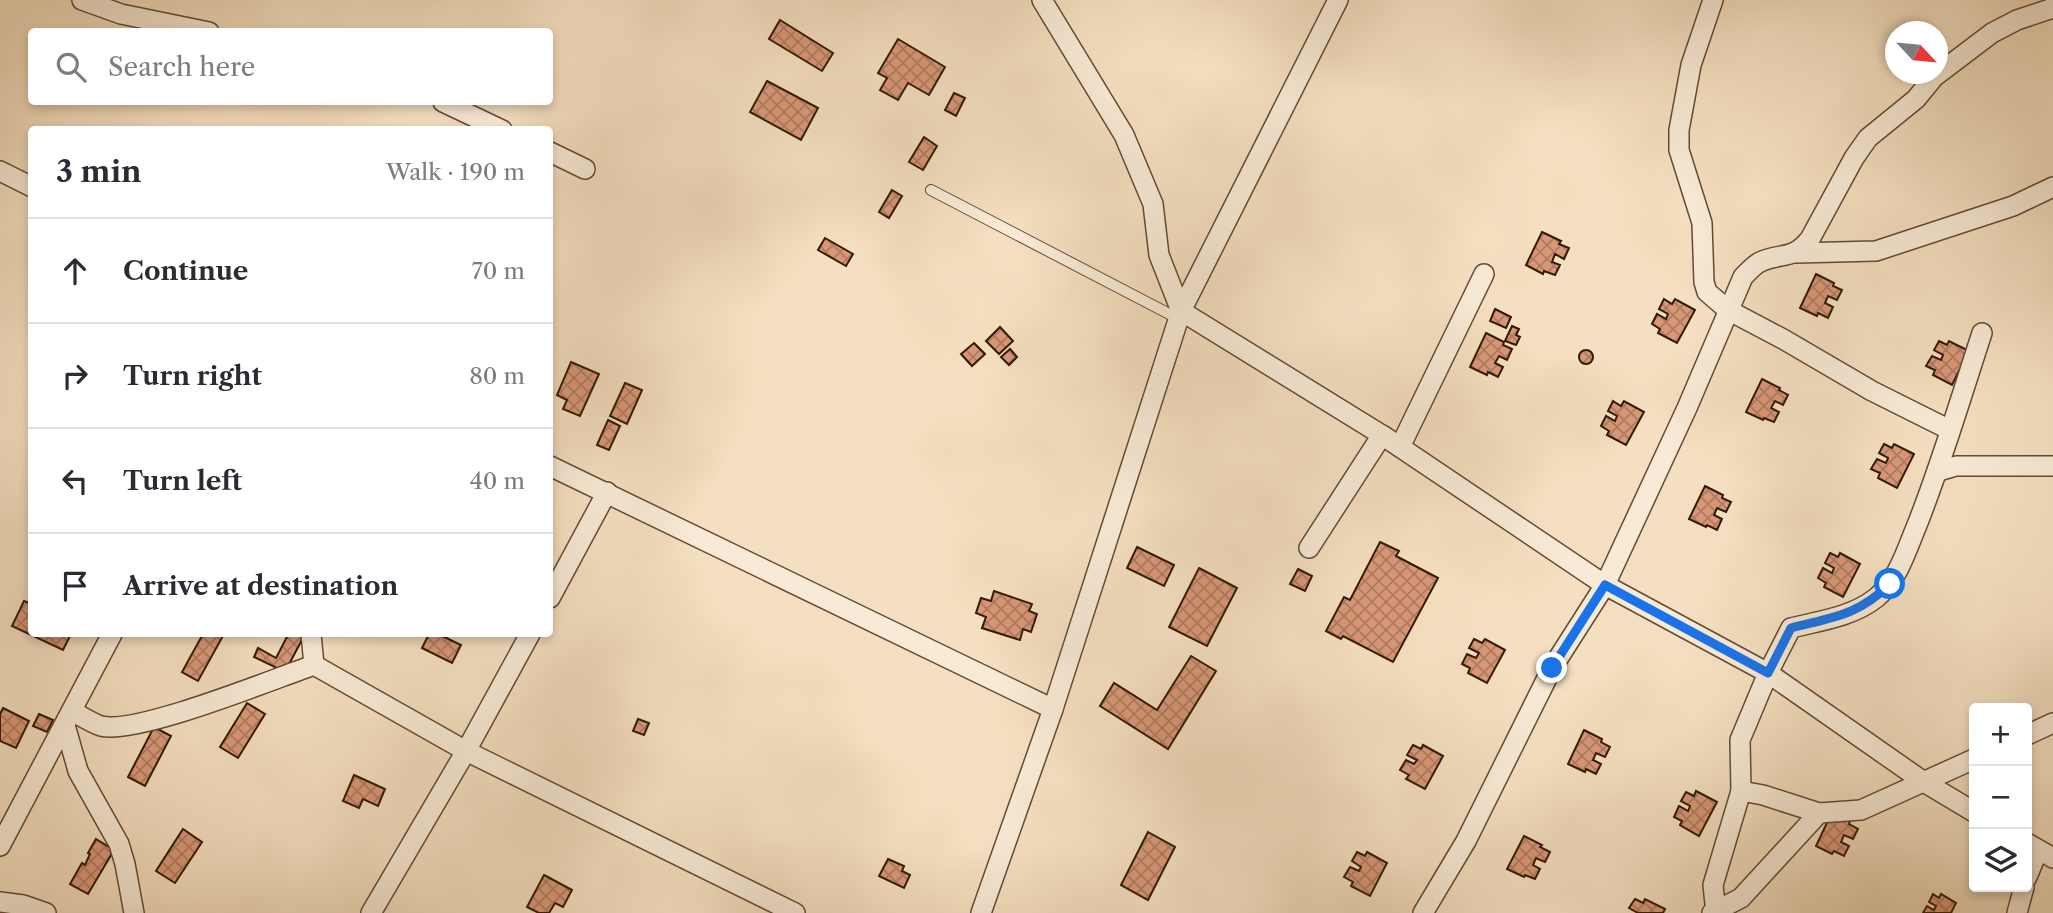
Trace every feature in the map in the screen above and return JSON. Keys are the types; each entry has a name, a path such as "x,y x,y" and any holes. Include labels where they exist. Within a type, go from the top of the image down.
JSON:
{"street":[{"path":"82,0 121,14 189,28"},
{"path":"1042,0 1124,135 1153,204 1159,255 1180,315 1382,435 1605,585 1768,673 1924,782 1969,809"},
{"path":"981,913 1053,709 1180,315 1339,0"},
{"path":"1713,0 1691,65 1679,130 1679,150 1702,223 1704,282 1707,292 1728,310 1871,391 1950,430"},
{"path":"1797,253 1810,239 1854,158 1868,138 1916,99 1934,77 1992,33 2017,20 2053,8"},
{"path":"449,105 494,126"},
{"path":"553,154 584,169"},
{"path":"0,172 28,185"},
{"path":"1423,913 1466,841 1552,668 1605,585 1687,408 1743,277 1758,262 1797,253 1876,251 2013,206 2053,187"},
{"path":"1400,447 1484,274"},
{"path":"1819,813 1741,898 1715,912 1713,885 1741,791 1740,740 1768,673 1791,628 1854,612 1875,599 1890,584 1901,565 1939,471 1982,333"},
{"path":"1309,548 1382,435"},
{"path":"1939,471 1956,466 2053,466"},
{"path":"553,467 1053,709"},
{"path":"553,592 607,492"},
{"path":"0,846 110,637"},
{"path":"312,637 314,665"},
{"path":"371,913 466,751 528,637"},
{"path":"69,718 101,726 122,727 198,706 314,665 466,751 795,913"},
{"path":"69,718 78,771 119,844 134,913"},
{"path":"2032,733 2053,723"},
{"path":"1741,791 1763,794 1819,813 1861,810 1969,761"},
{"path":"2017,913 2023,892"},
{"path":"0,902 23,905 46,913"}],"lane":[{"path":"931,190 1180,315"}],"building":[{"path":"780,20 833,53 822,71 769,39"},
{"path":"898,39 945,67 929,95 908,83 898,100 880,90 887,78 878,73"},
{"path":"767,81 818,108 801,140 750,112"},
{"path":"954,93 965,98 956,116 945,110"},
{"path":"924,137 937,146 923,170 909,162"},
{"path":"892,190 902,196 889,218 879,212"},
{"path":"1542,232 1569,248 1564,259 1555,254 1552,262 1560,265 1555,275 1544,271 1543,274 1526,265"},
{"path":"825,238 853,254 846,266 818,250"},
{"path":"1816,274 1842,290 1837,300 1828,296 1825,303 1833,307 1828,318 1800,308"},
{"path":"1664,299 1672,304 1675,299 1695,310 1677,343 1658,333 1660,329 1652,324 1657,314 1666,319 1668,314 1659,309"},
{"path":"1495,309 1511,317 1506,328 1490,321"},
{"path":"1512,326 1519,329 1516,335 1520,337 1516,345 1505,341"},
{"path":"1000,327 1013,341 999,354 986,341"},
{"path":"1486,333 1512,349 1507,360 1499,356 1495,363 1503,367 1498,377 1470,367"},
{"path":"1939,341 1947,345 1949,341 1969,351 1952,385 1933,375 1935,370 1926,366 1932,356 1941,360 1943,355 1934,350"},
{"path":"974,343 985,354 972,366 961,354"},
{"path":"1010,349 1017,357 1009,365 1001,357"},
{"path":"1583,350 1589,350 1593,357 1589,364 1583,364 1579,360 1579,354"},
{"path":"571,362 599,374 580,416 563,409 567,400 557,395"},
{"path":"1762,379 1788,395 1783,405 1775,401 1771,408 1779,412 1774,422 1746,412"},
{"path":"625,383 642,390 627,424 610,416"},
{"path":"1613,401 1621,406 1624,401 1644,412 1626,445 1607,435 1609,431 1601,426 1606,416 1615,421 1617,416 1608,411"},
{"path":"608,420 620,426 609,450 597,445"},
{"path":"1884,444 1892,448 1894,444 1914,454 1897,488 1878,478 1880,473 1871,469 1877,459 1886,463 1888,458 1879,453"},
{"path":"1705,486 1731,502 1726,512 1717,508 1714,515 1722,519 1717,530 1689,519"},
{"path":"1380,542 1399,551 1396,556 1438,578 1393,662 1343,636 1341,639 1326,631 1344,597 1350,600"},
{"path":"1137,547 1174,565 1164,586 1127,568"},
{"path":"1830,553 1838,557 1840,553 1860,564 1843,597 1824,587 1826,583 1818,578 1823,568 1832,573 1834,568 1825,563"},
{"path":"1199,568 1237,588 1207,646 1169,627"},
{"path":"1298,569 1312,576 1305,591 1290,584"},
{"path":"994,591 1032,604 1029,611 1037,614 1031,632 1023,629 1020,640 982,628 986,617 976,613 981,598 991,601"},
{"path":"24,601 28,602 28,634 12,626"},
{"path":"35,637 70,637 63,650"},
{"path":"201,637 222,637 198,681 182,672"},
{"path":"287,637 303,637 285,672 254,657 258,648 276,658"},
{"path":"428,637 444,637 461,645 452,663 422,648"},
{"path":"1474,639 1482,643 1485,639 1505,650 1487,683 1468,673 1470,668 1462,664 1467,654 1476,658 1479,653 1469,648"},
{"path":"1191,656 1216,671 1168,749 1100,706 1114,683 1157,710"},
{"path":"247,703 265,714 238,758 220,747"},
{"path":"3,708 29,721 16,748 0,741 0,714"},
{"path":"39,714 53,720 47,732 33,726"},
{"path":"638,719 649,723 644,735 633,731"},
{"path":"154,727 171,736 145,786 128,777"},
{"path":"1584,730 1602,739 1601,742 1610,747 1605,757 1596,753 1593,760 1601,764 1596,774 1568,764"},
{"path":"1413,745 1421,749 1423,745 1443,756 1425,789 1406,779 1409,775 1400,770 1406,760 1414,764 1417,760 1407,755"},
{"path":"354,775 385,789 378,806 363,799 359,808 343,801"},
{"path":"1696,791 1717,802 1699,836 1680,825 1682,821 1674,817 1679,806 1688,811 1690,806 1681,801 1686,792 1694,796"},
{"path":"1832,812 1850,821 1849,824 1858,829 1853,839 1844,835 1841,842 1849,846 1844,856 1834,851 1832,854 1816,846"},
{"path":"183,829 202,842 175,883 156,871"},
{"path":"1148,832 1175,847 1148,900 1121,885"},
{"path":"1524,836 1550,852 1545,862 1536,858 1533,865 1540,869 1535,879 1507,869"},
{"path":"96,839 114,850 88,894 70,884 82,863 85,865"},
{"path":"1357,852 1365,856 1367,852 1387,863 1370,896 1351,886 1353,882 1344,877 1350,867 1359,871 1361,867 1352,861"},
{"path":"888,859 904,866 902,871 910,875 904,888 879,876"},
{"path":"544,875 572,890 563,907 555,903 549,913 539,913 527,907"},
{"path":"1933,894 1939,898 1941,894 1956,903 1951,913 1923,913 1927,906 1934,910 1936,906 1929,902"},
{"path":"1635,899 1643,903 1645,899 1665,909 1663,913 1638,913 1629,908"}],"route":[{"path":"1552,668 1605,585 1768,673 1791,628 1854,612 1875,599 1890,584"}]}
